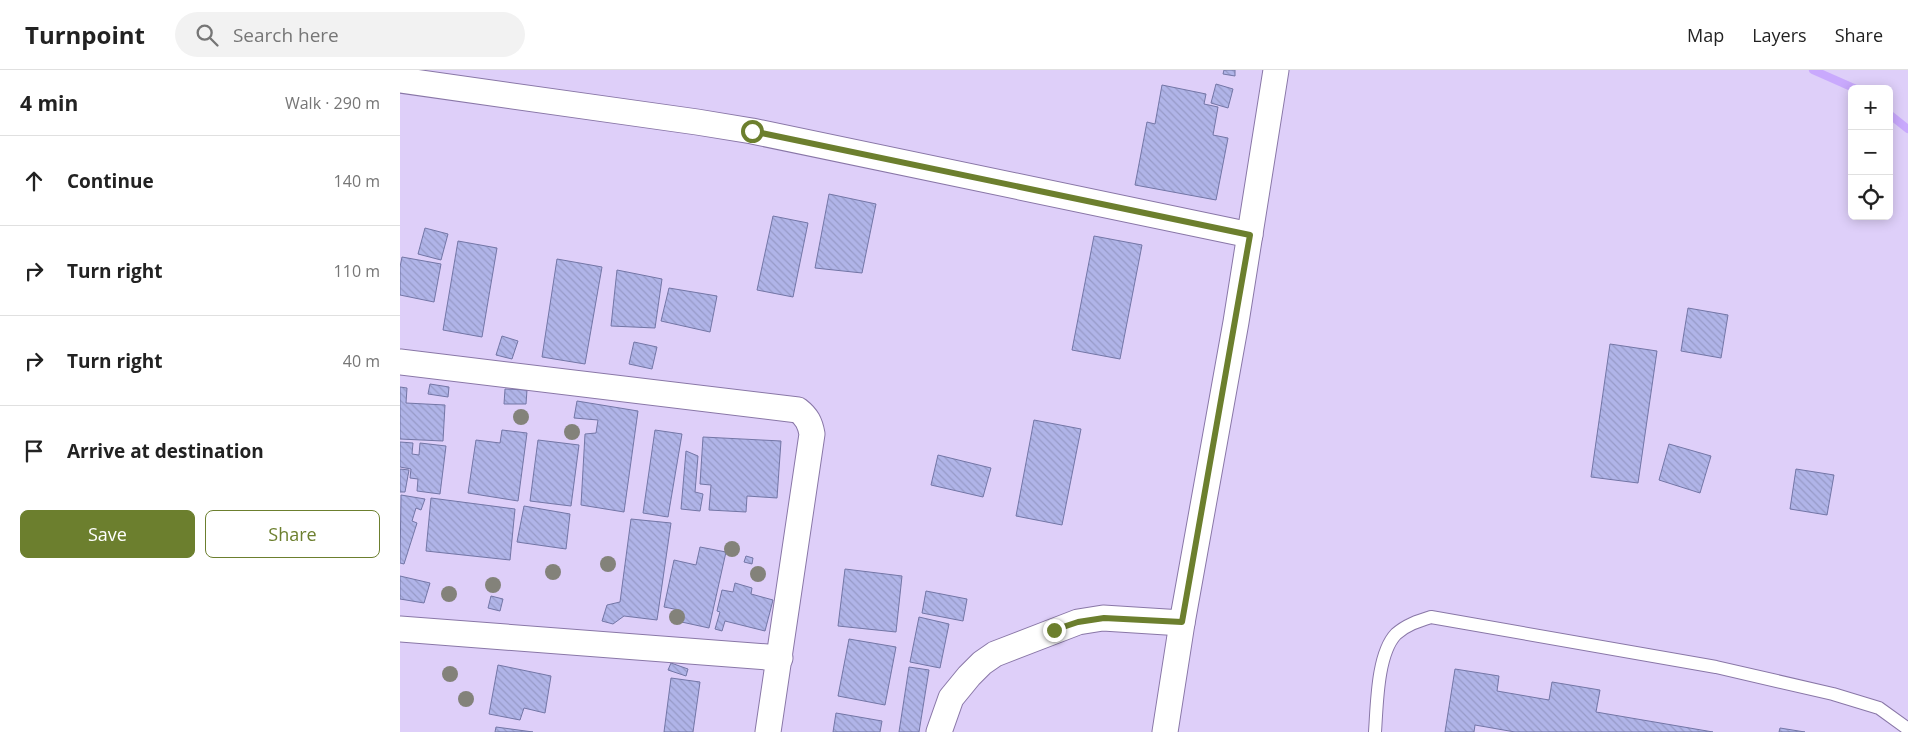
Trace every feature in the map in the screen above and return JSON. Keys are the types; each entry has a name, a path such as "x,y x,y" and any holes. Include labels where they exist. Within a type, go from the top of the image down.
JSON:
{"street":[{"path":"1165,732 1182,622 1250,235 1276,70"},
{"path":"400,80 752,131 1250,235"},
{"path":"400,362 798,410 806,417 812,434 768,732"},
{"path":"939,732 951,698 968,676 995,654 1078,622 1104,618 1182,622"},
{"path":"400,628 780,658"}],"lane":[{"path":"1374,732 1385,652 1396,635 1414,622 1431,617 1716,667 1833,694 1879,708 1908,729"}],"building":[{"path":"1224,70 1235,70 1235,76 1223,74"},
{"path":"1216,84 1233,89 1228,108 1211,103"},
{"path":"1162,85 1206,94 1204,104 1218,107 1213,135 1228,138 1216,200 1135,185 1147,122 1155,124"},
{"path":"829,194 876,204 862,273 815,268"},
{"path":"773,216 808,223 793,297 757,290"},
{"path":"425,228 448,234 441,260 418,254"},
{"path":"1094,236 1142,245 1120,359 1072,350"},
{"path":"458,241 497,248 482,337 443,330"},
{"path":"402,257 441,264 434,302 400,295"},
{"path":"557,259 602,267 585,364 542,357"},
{"path":"617,270 662,279 655,328 611,326"},
{"path":"669,288 717,296 710,332 661,321"},
{"path":"1688,308 1728,315 1721,358 1681,351"},
{"path":"502,336 518,341 512,359 496,355"},
{"path":"634,342 657,347 652,369 629,364"},
{"path":"1610,344 1657,351 1638,483 1591,477"},
{"path":"430,384 449,387 448,397 428,394"},
{"path":"400,387 407,388 406,403 445,405 443,441 400,439"},
{"path":"505,389 527,390 526,404 504,404"},
{"path":"577,401 638,411 624,512 581,505 585,434 596,433 598,420 574,418"},
{"path":"1034,420 1081,429 1062,525 1016,516"},
{"path":"502,430 527,433 518,501 468,493 476,440 500,443"},
{"path":"655,430 682,434 668,517 643,513"},
{"path":"703,437 781,441 777,498 747,496 746,512 709,510 711,485 700,484"},
{"path":"538,440 579,445 571,506 530,501"},
{"path":"400,442 413,443 412,454 419,455 420,443 446,446 440,494 417,491 418,479 410,478 411,469 400,467"},
{"path":"1669,444 1711,456 1700,493 1659,480"},
{"path":"686,451 698,456 695,492 703,494 700,511 681,509"},
{"path":"938,455 991,468 983,497 931,485"},
{"path":"400,469 409,470 405,492 400,492"},
{"path":"1796,469 1834,475 1827,515 1790,509"},
{"path":"401,495 425,499 421,510 416,508 412,521 417,523 404,564 400,563"},
{"path":"431,498 515,509 510,560 426,551"},
{"path":"524,506 570,514 566,549 517,542"},
{"path":"631,519 671,523 657,620 624,616 613,624 602,621 607,605 620,602"},
{"path":"700,547 726,552 709,628 677,621 679,610 664,607 674,560 696,565"},
{"path":"746,556 753,558 752,564 744,562"},
{"path":"845,569 902,576 896,632 838,626"},
{"path":"400,576 430,583 424,603 400,599"},
{"path":"735,583 752,588 751,594 773,600 765,631 725,621 722,631 715,629 720,612 717,611 722,590 733,592"},
{"path":"926,591 967,599 963,621 922,613"},
{"path":"491,596 503,599 500,611 488,608"},
{"path":"919,617 949,624 940,668 910,662"},
{"path":"849,639 896,647 885,705 838,696"},
{"path":"671,663 688,669 686,676 668,670"},
{"path":"498,665 551,676 545,713 524,708 520,720 489,714"},
{"path":"909,667 929,670 919,732 899,732"},
{"path":"1455,669 1499,676 1497,691 1549,700 1552,682 1600,690 1596,712 1713,732 1515,732 1475,725 1474,732 1445,732"},
{"path":"671,678 700,682 693,732 664,732"},
{"path":"836,713 882,721 880,732 833,732"},
{"path":"496,727 533,732 495,732"},
{"path":"1780,728 1805,732 1779,732"}],"waterway":[{"path":"1813,70 1848,85"},
{"path":"1893,117 1908,129"}],"route":[{"path":"752,131 1250,235 1182,622 1104,618 1078,622 1054,630"}]}
